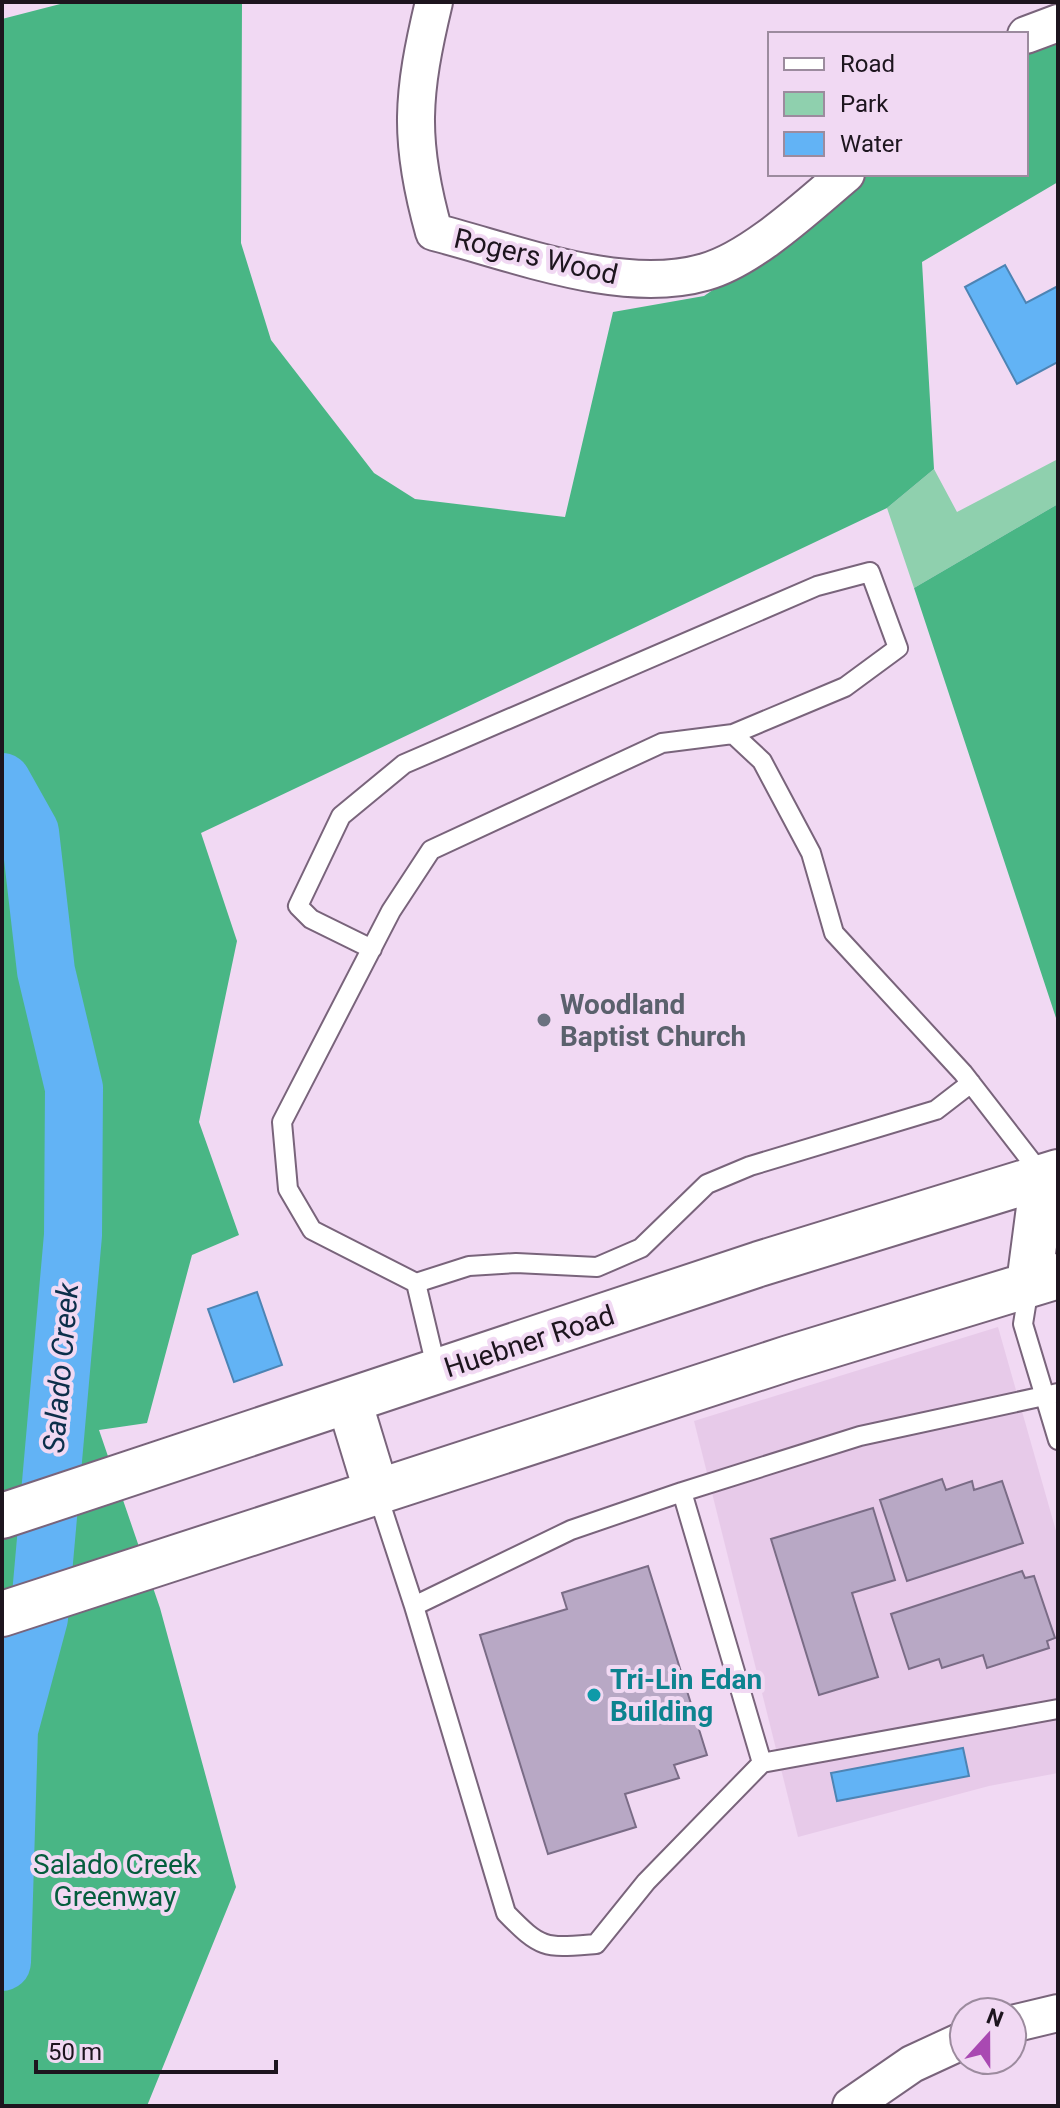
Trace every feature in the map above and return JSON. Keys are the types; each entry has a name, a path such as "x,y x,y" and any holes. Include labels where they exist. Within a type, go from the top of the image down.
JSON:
{"main road":[{"path":"2,1614 789,1358 1044,1280 1050,1175"},
{"name":"Huebner Road","path":"2,1516 137,1474 759,1264 1050,1175"},
{"path":"349,1401 377,1493"}],"street":[{"name":"Rogers Wood","path":"434,2 421,57 413,117 419,179 434,232 597,274 650,280 707,272 773,235 844,176"},
{"path":"1028,34 1058,23"},
{"path":"1028,2020 1058,2013"},
{"path":"851,2106 912,2064 948,2047"}],"lane":[{"path":"372,949 311,919 298,906 341,816 404,764 817,586 870,572 898,648 845,687 733,734 662,743 431,850 391,911 372,949 282,1122 288,1189 312,1230 416,1283 469,1266 516,1263 597,1267 641,1248 707,1184 750,1166 936,1110 971,1083"},
{"path":"733,734 762,761 811,853 834,933 1050,1175"},
{"path":"1044,1280 1023,1324 1052,1395 1058,1440"},
{"path":"416,1283 437,1371"},
{"path":"414,1606 571,1530 682,1492 860,1436 1052,1395"},
{"path":"682,1492 762,1763"},
{"path":"377,1493 506,1913 533,1941 560,1947 596,1944 646,1882 762,1763 1058,1709"}],"shaded area":[{"path":"998,1327 1058,1538 1058,1773 989,1786 798,1837 694,1421"}],"green space":[{"name":"Salado Creek Greenway","path":"68,2 242,2 241,243 271,340 374,473 415,499 565,517 613,312 704,296 784,242 866,176 1028,176 1028,50 1058,40 1058,182 922,262 934,469 887,508 201,833 237,941 199,1122 239,1235 192,1255 147,1423 99,1430 160,1608 236,1887 147,2106 2,2106 2,19"},
{"path":"1058,459 1058,504 914,588 887,508 934,469 957,512"},
{"path":"1058,504 1058,1024 914,588"}],"water":[{"path":"1005,265 1026,303 1058,286 1058,362 1017,384 965,287"},
{"path":"257,1292 282,1365 234,1382 208,1309"},
{"path":"963,1748 969,1776 837,1801 831,1773"}],"building":[{"path":"942,1479 946,1490 972,1481 974,1490 1002,1481 1023,1543 907,1581 880,1500"},
{"path":"873,1508 895,1580 852,1593 878,1677 819,1695 771,1539"},
{"name":"Tri-Lin Edan Building","path":"648,1566 707,1755 674,1765 679,1778 625,1794 636,1827 548,1854 480,1635 567,1609 562,1593"},
{"path":"1022,1571 1025,1578 1034,1576 1055,1638 1047,1641 1049,1648 987,1668 983,1655 942,1668 939,1659 909,1669 891,1614"}],"waterway":[{"name":"Salado Creek","path":"2,782 30,832 46,971 74,1088 73,1235 39,1618 9,1730 2,1962"}],"place":[{"name":"Woodland Baptist Church","path":"544,1020"},
{"name":"Tri-Lin Edan Building","path":"594,1695"}]}
